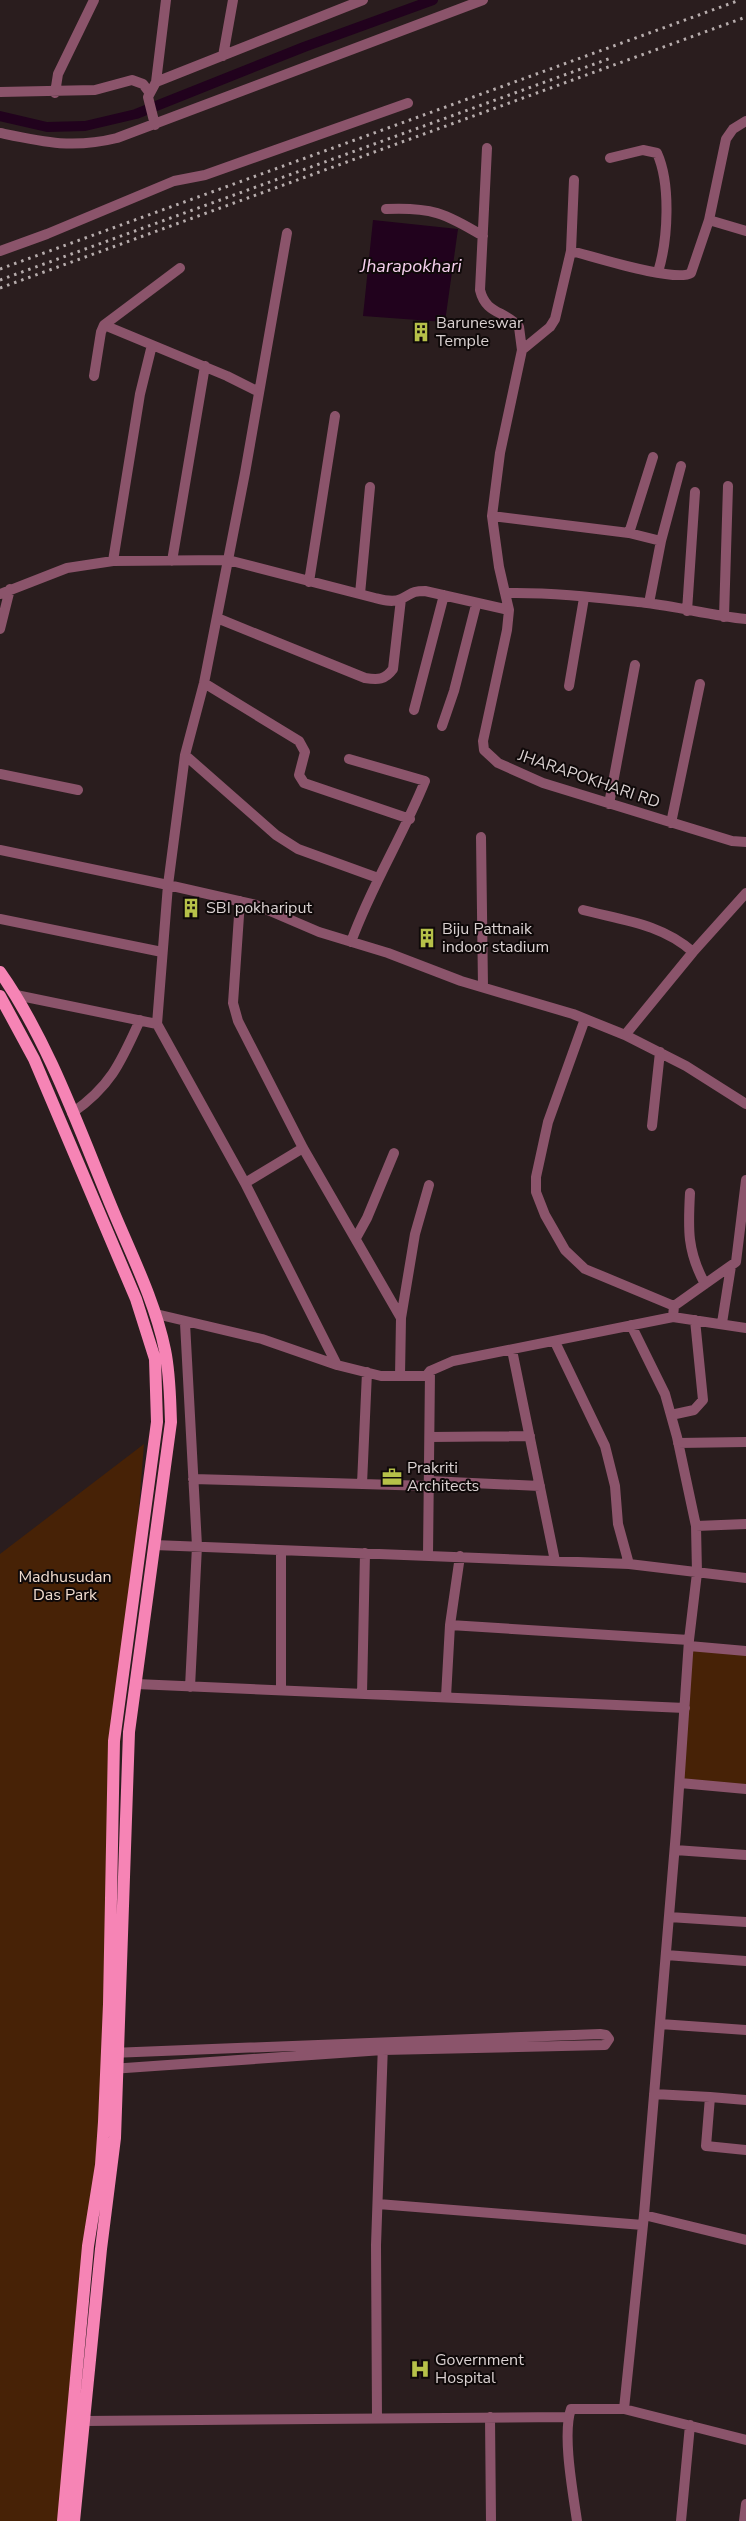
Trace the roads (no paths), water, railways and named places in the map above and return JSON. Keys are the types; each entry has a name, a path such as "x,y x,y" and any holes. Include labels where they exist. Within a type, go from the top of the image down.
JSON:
{"main road":[{"path":"0,972 16,995 72,1113 156,1314 170,1380 171,1422 136,1684 126,1777 113,2069 116,2138 83,2364 63,2521"},
{"path":"0,996 34,1059 98,1207 136,1299 155,1358 157,1422 114,1741 114,2052"},
{"path":"74,2521 84,2421 83,2364"}],"street":[{"path":"55,93 58,74 94,0"},
{"path":"148,95 156,82 166,0"},
{"path":"223,56 233,0"},
{"path":"156,82 363,0"},
{"path":"0,133 48,144 71,145 94,144 116,138 154,122 483,0"},
{"path":"0,92 55,93 95,90 132,80 142,84 148,95 154,122"},
{"path":"0,251 47,234 174,181 205,175 408,103"},
{"path":"571,250 658,272 682,276 691,274 709,220 726,138 733,129 746,121"},
{"name":"JHARAPOKHARI RD","path":"487,148 480,290 483,301 489,308 519,327 522,350 500,453 492,516 499,567 509,610 507,630 483,741 484,750 498,763 543,783 671,824 732,841 746,842"},
{"path":"610,158 650,150 657,153 663,166 666,238 658,272"},
{"path":"522,350 550,327 554,319 571,250 574,180"},
{"path":"386,209 414,209 440,213 483,236"},
{"path":"709,220 746,231"},
{"path":"287,233 217,618 204,683 185,755 168,885 157,1024 245,1183 337,1365"},
{"path":"94,376 101,332 104,326 180,268"},
{"path":"104,326 205,366 259,392"},
{"path":"113,561 138,404 152,345"},
{"path":"172,561 205,366"},
{"path":"309,582 335,416"},
{"path":"629,533 653,457"},
{"path":"649,603 661,541 681,466"},
{"path":"724,617 728,486"},
{"path":"360,594 370,487"},
{"path":"688,612 695,492"},
{"path":"492,516 629,533 661,541"},
{"path":"0,594 67,568 113,561 228,560 390,601 401,599 415,591 444,595 476,605 509,610"},
{"path":"0,629 10,589"},
{"path":"506,593 531,593 649,603 688,612 746,619"},
{"path":"414,710 444,595"},
{"path":"569,686 584,598"},
{"path":"217,618 365,678 378,680 388,676 393,669 401,599"},
{"path":"442,726 454,691 476,605"},
{"path":"609,804 634,665"},
{"path":"204,683 299,742 304,747 304,757 298,775 304,783 410,818"},
{"path":"671,824 700,684"},
{"path":"185,755 276,835 298,848 378,878"},
{"path":"350,759 425,780 410,818 378,878 351,942"},
{"path":"0,774 78,790"},
{"path":"481,837 483,987"},
{"path":"0,850 256,905 319,932 388,952 415,965 585,1019 625,1035 686,1066 746,1104"},
{"path":"625,1035 693,952 746,893"},
{"path":"240,901 233,1002 238,1021 303,1148 402,1318"},
{"path":"583,910 663,931 680,941 693,952"},
{"path":"0,919 162,952"},
{"path":"16,995 157,1024"},
{"path":"585,1019 548,1122 536,1177 536,1192 545,1215 565,1250 585,1269 674,1306"},
{"path":"72,1113 94,1098 112,1075 140,1020"},
{"path":"652,1126 660,1052"},
{"path":"245,1183 303,1148"},
{"path":"356,1238 367,1218 394,1153"},
{"path":"673,1317 674,1306 731,1266 738,1258 746,1180"},
{"path":"400,1376 402,1318 415,1234 429,1185"},
{"path":"690,1193 688,1231 691,1250 695,1266 705,1284"},
{"path":"722,1324 731,1266"},
{"path":"156,1314 185,1323 262,1339 337,1365 381,1376 426,1376 430,1371 453,1361 556,1342 673,1317 746,1328"},
{"path":"671,1415 694,1410 703,1400 695,1320"},
{"path":"185,1323 197,1546 190,1687"},
{"path":"624,2410 644,2220 675,1850 689,1643 697,1573 696,1526 671,1415 665,1394 632,1325"},
{"path":"556,1342 605,1446 615,1486 618,1524 628,1564"},
{"path":"512,1350 555,1561"},
{"path":"428,1556 430,1371"},
{"path":"362,1484 367,1372"},
{"path":"430,1437 530,1436"},
{"path":"678,1443 746,1442"},
{"path":"193,1479 362,1484 429,1483 540,1486"},
{"path":"696,1526 746,1524"},
{"path":"154,1545 281,1552 460,1556 628,1564 746,1578"},
{"path":"281,1552 281,1690"},
{"path":"362,1694 365,1553"},
{"path":"446,1698 450,1626 460,1556"},
{"path":"450,1626 689,1643 746,1651"},
{"path":"136,1684 685,1708"},
{"path":"680,1783 746,1789"},
{"path":"675,1850 746,1855"},
{"path":"669,1917 746,1922"},
{"path":"666,1955 746,1961"},
{"path":"660,2024 746,2030"},
{"path":"113,2069 383,2045 604,2046 608,2038 600,2034 383,2045 114,2052"},
{"path":"377,2418 378,2204 383,2045"},
{"path":"654,2094 746,2100"},
{"path":"710,2097 706,2146 746,2150"},
{"path":"378,2204 644,2220 746,2240"},
{"path":"577,2521 569,2456 568,2416 571,2409 576,2407 624,2410 746,2440"},
{"path":"84,2421 568,2416"},
{"path":"490,2417 491,2521"},
{"path":"680,2521 690,2425"},
{"path":"744,2521 746,2504"}],"water":[{"name":"Jharapokhari","path":"373,220 458,229 445,322 363,316"}],"waterway":[{"path":"0,116 47,127 85,126 136,114 304,47 433,0"}],"railway":[{"path":"0,269 740,0"},
{"path":"0,288 746,17"},
{"path":"0,280 611,58"}],"place":[{"name":"Baruneswar Temple","path":"421,332"},
{"name":"SBI pokhariput","path":"191,908"},
{"name":"Biju Pattnaik indoor stadium","path":"427,938"},
{"name":"Prakriti Architects","path":"392,1477"},
{"name":"Government Hospital","path":"420,2369"}],"park label":[{"name":"Madhusudan Das Park","path":"65,1586"}]}
